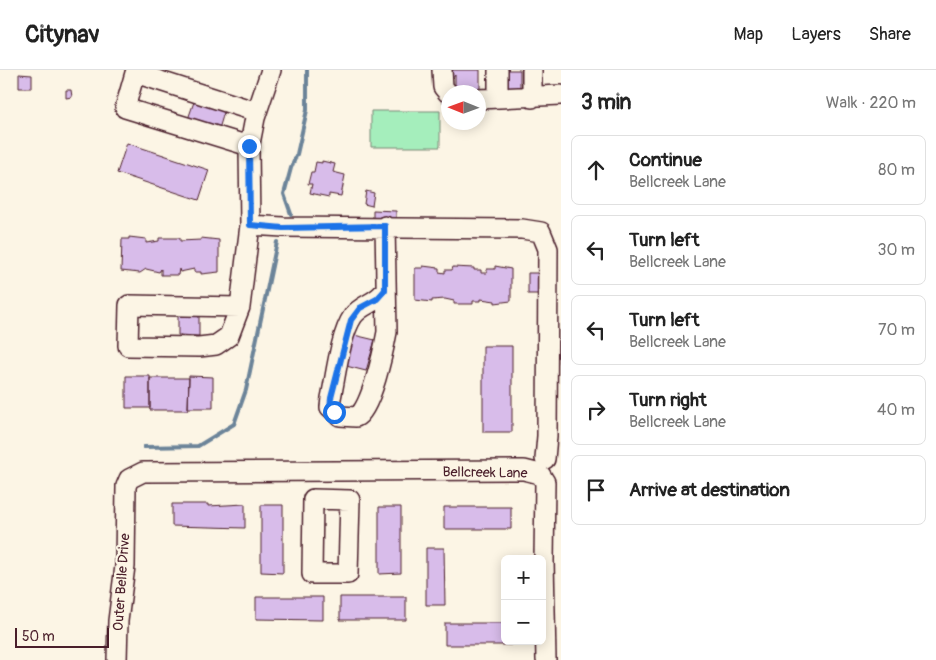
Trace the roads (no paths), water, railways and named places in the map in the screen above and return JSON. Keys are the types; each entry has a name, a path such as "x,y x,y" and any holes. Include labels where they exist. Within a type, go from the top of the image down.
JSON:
{"street":[{"path":"240,307 129,305 128,346 199,347 216,345 229,336 240,307 250,225 249,146 257,112 271,70"},
{"path":"442,70 443,85"},
{"path":"498,70 498,98"},
{"path":"532,70 532,98"},
{"path":"249,146 125,108 135,73 257,112"},
{"path":"486,99 532,98 561,95"},
{"path":"250,225 283,228 385,226 522,229 541,232 546,238 548,249 554,354 544,459"},
{"path":"385,226 387,332 367,406 356,417 340,416 330,407 331,398 351,320 360,308 377,299 385,290"},
{"name":"Bellcreek Lane","path":"132,476 143,472 524,470 544,477 546,660"},
{"path":"332,471 332,500"},
{"name":"Outer Belle Drive","path":"117,660 118,621 126,566 126,486 132,476"}],"waterway":[{"path":"291,214 284,194 297,154 307,110 307,70"},
{"path":"144,447 198,446 234,424 246,390 277,242"}]}
